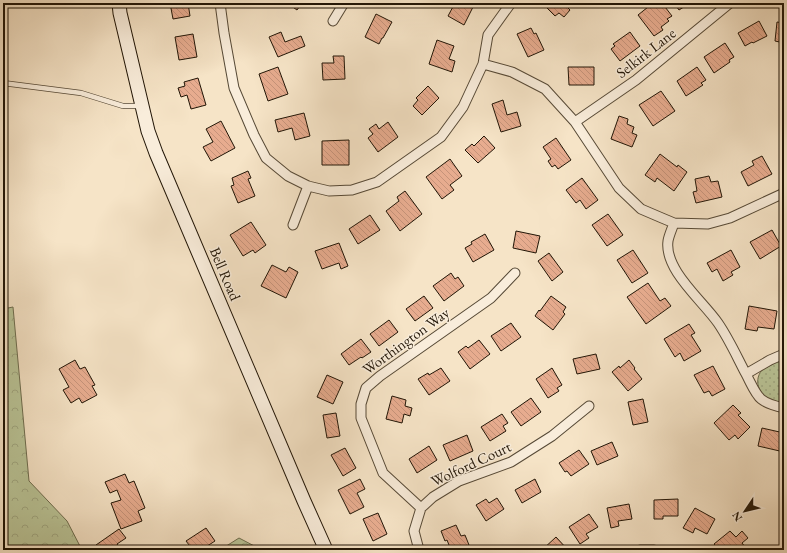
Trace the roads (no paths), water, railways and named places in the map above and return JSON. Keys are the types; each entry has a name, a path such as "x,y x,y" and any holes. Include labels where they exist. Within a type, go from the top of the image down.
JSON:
{"street":[{"name":"Bell Road","path":"119,3 148,131 156,153 326,550"},
{"path":"220,3 234,88 254,135 266,158 288,176 308,186 329,191 352,190 377,182 441,137 463,107 483,64 488,35 511,3"},
{"path":"333,21 344,3"},
{"name":"Selkirk Lane","path":"575,122 636,80 730,3"},
{"path":"483,64 512,72 545,89 575,122 619,188 641,209 674,223 708,224 730,218 784,193"},
{"path":"293,225 308,186"},
{"path":"674,223 668,241 669,255 676,269 687,286 718,323 757,396 769,405 784,408"},
{"name":"Worthington Way","path":"420,508 383,473 361,418 361,404 366,388 391,368 491,298 516,273"},
{"path":"746,374 770,360 784,354"},
{"name":"Wolford Court","path":"420,508 433,497 459,481 511,462 552,436 589,406"},
{"path":"419,550 414,531 420,508"},
{"path":"640,550 654,550"}],"lane":[{"path":"3,83 81,93 123,106 142,106"}]}
